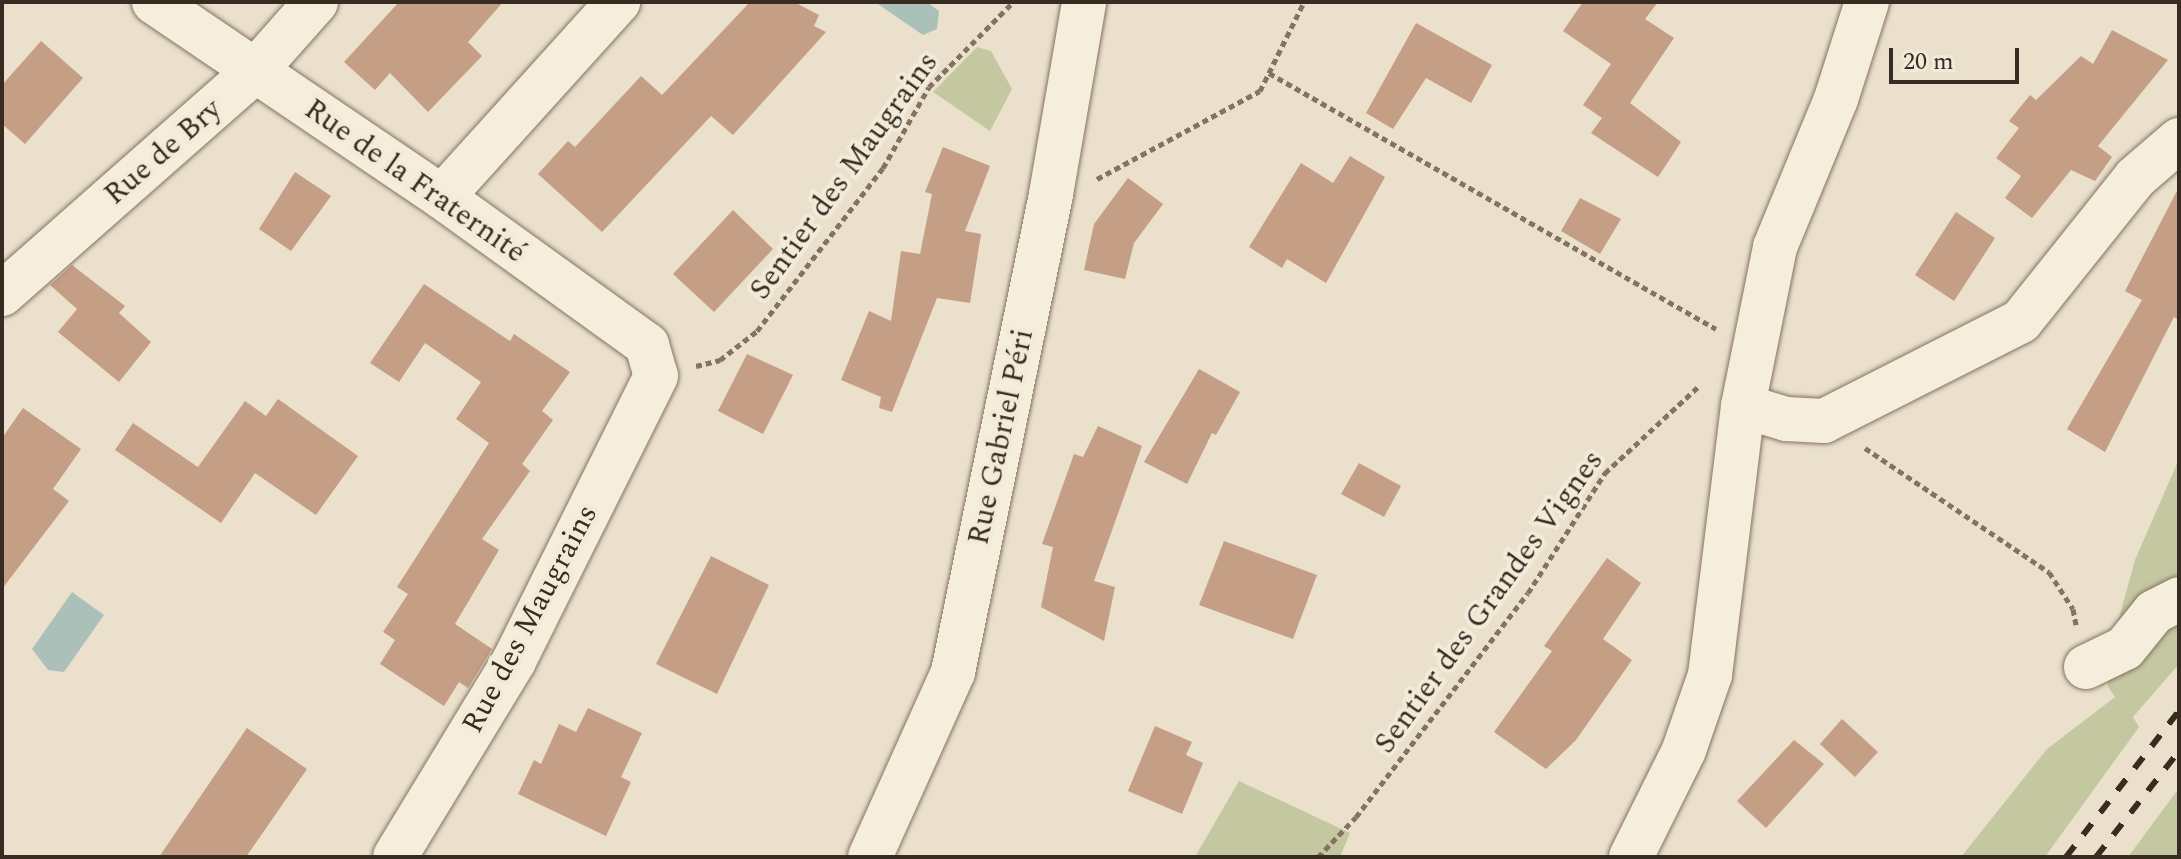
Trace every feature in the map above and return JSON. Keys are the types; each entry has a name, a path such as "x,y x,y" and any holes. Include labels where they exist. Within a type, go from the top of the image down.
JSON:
{"street":[{"name":"Rue de la Fraternité","path":"154,2 442,197 647,345 656,376"},
{"name":"Rue de Bry","path":"2,294 255,71 316,2"},
{"path":"442,197 618,2"},
{"name":"Rue Gabriel Péri","path":"870,857 953,672 1051,194 1084,2"},
{"path":"1631,857 1684,750 1710,675 1745,393 1775,247 1836,99 1867,2"},
{"path":"1745,393 1786,419 1824,421 2021,321 2135,178 2179,140"},
{"name":"Rue des Maugrains","path":"395,857 514,661 656,376"},
{"path":"2086,667 2125,648 2154,612 2179,599"}],"path":[{"name":"Sentier des Maugrains","path":"656,376 720,360 757,331 883,168 929,87 1013,2"},
{"path":"1051,194 1111,175 1260,91 1304,2"},
{"path":"1269,73 1713,328"},
{"name":"Sentier des Grandes Vignes","path":"1318,857 1356,817 1528,593 1605,473 1715,372 1745,393"},
{"path":"1824,421 2049,572 2073,609 2086,667"}],"green space":[{"path":"977,47 991,51 1012,89 990,131 933,92"},
{"path":"2179,459 2179,591 2112,643 2135,560"},
{"path":"2179,604 2179,664 2133,717 2139,727 2045,857 1961,857 2047,749 2115,697 2108,687 2109,664"},
{"path":"1239,781 1350,833 1340,857 1195,857"},
{"path":"2179,788 2179,857 2128,857"}],"water":[{"path":"875,2 927,2 939,11 937,29 923,35"},
{"path":"72,592 104,615 64,672 48,670 32,649"}],"building":[{"path":"399,2 503,2 468,42 482,56 428,112 390,73 375,90 344,62"},
{"path":"750,2 794,2 819,15 814,26 826,32 733,135 711,116 602,232 538,174 568,141 575,147 641,76 662,95"},
{"path":"1583,2 1658,2 1645,19 1674,38 1630,103 1681,142 1658,177 1591,133 1602,118 1583,105 1611,64 1563,31"},
{"path":"1416,23 1492,65 1471,103 1426,78 1393,129 1366,113"},
{"path":"2112,30 2168,60 2098,146 2112,157 2095,181 2071,170 2032,218 2005,198 2021,176 1996,158 2019,128 2009,121 2030,95 2036,100 2081,56 2093,64"},
{"path":"41,41 83,78 25,144 2,124 2,85"},
{"path":"943,147 990,166 965,231 981,234 970,303 937,298 892,412 879,408 881,397 841,380 869,311 891,321 901,251 920,254 932,194 925,192"},
{"path":"1350,156 1385,177 1326,283 1287,259 1282,268 1249,247 1301,163 1333,183"},
{"path":"295,172 331,196 291,251 259,229"},
{"path":"1128,178 1163,204 1134,243 1125,279 1084,270 1094,224"},
{"path":"2179,187 2179,320 2174,317 2105,452 2067,429 2142,300 2125,291"},
{"path":"1580,198 1621,219 1600,254 1561,231"},
{"path":"733,210 773,249 714,312 673,274"},
{"path":"1956,212 1995,238 1954,301 1915,275"},
{"path":"72,265 125,306 119,313 151,342 119,382 58,332 77,309 50,285"},
{"path":"424,284 510,341 514,334 570,372 542,411 553,420 522,464 530,471 482,539 499,550 455,624 492,649 468,688 459,682 444,706 380,664 395,640 383,632 408,594 397,587 489,443 456,419 481,382 425,343 399,382 370,363"},
{"path":"747,354 793,375 763,434 718,411"},
{"path":"1199,369 1240,392 1216,435 1212,433 1187,484 1144,462"},
{"path":"278,399 358,456 316,515 255,473 221,523 115,450 133,423 198,467 245,401 266,416"},
{"path":"23,408 81,449 53,489 69,501 2,589 2,438"},
{"path":"1098,426 1142,446 1094,581 1115,587 1104,641 1041,607 1053,547 1042,544 1074,454 1083,457"},
{"path":"1359,463 1401,486 1384,517 1341,494"},
{"path":"1224,541 1317,575 1293,639 1199,605"},
{"path":"711,556 769,585 717,694 656,664"},
{"path":"1607,558 1641,583 1603,639 1632,660 1576,740 1546,769 1494,732 1552,651 1544,646"},
{"path":"588,708 642,733 621,777 631,782 606,836 518,794 534,760 541,764 559,724 576,732"},
{"path":"1842,719 1878,752 1855,777 1820,744"},
{"path":"1155,726 1192,742 1186,755 1203,763 1182,814 1128,791"},
{"path":"247,728 307,769 246,857 159,857"},
{"path":"1794,740 1824,764 1766,828 1737,801"}],"railway":[{"path":"2066,857 2179,711"},
{"path":"2096,857 2179,751"}]}
